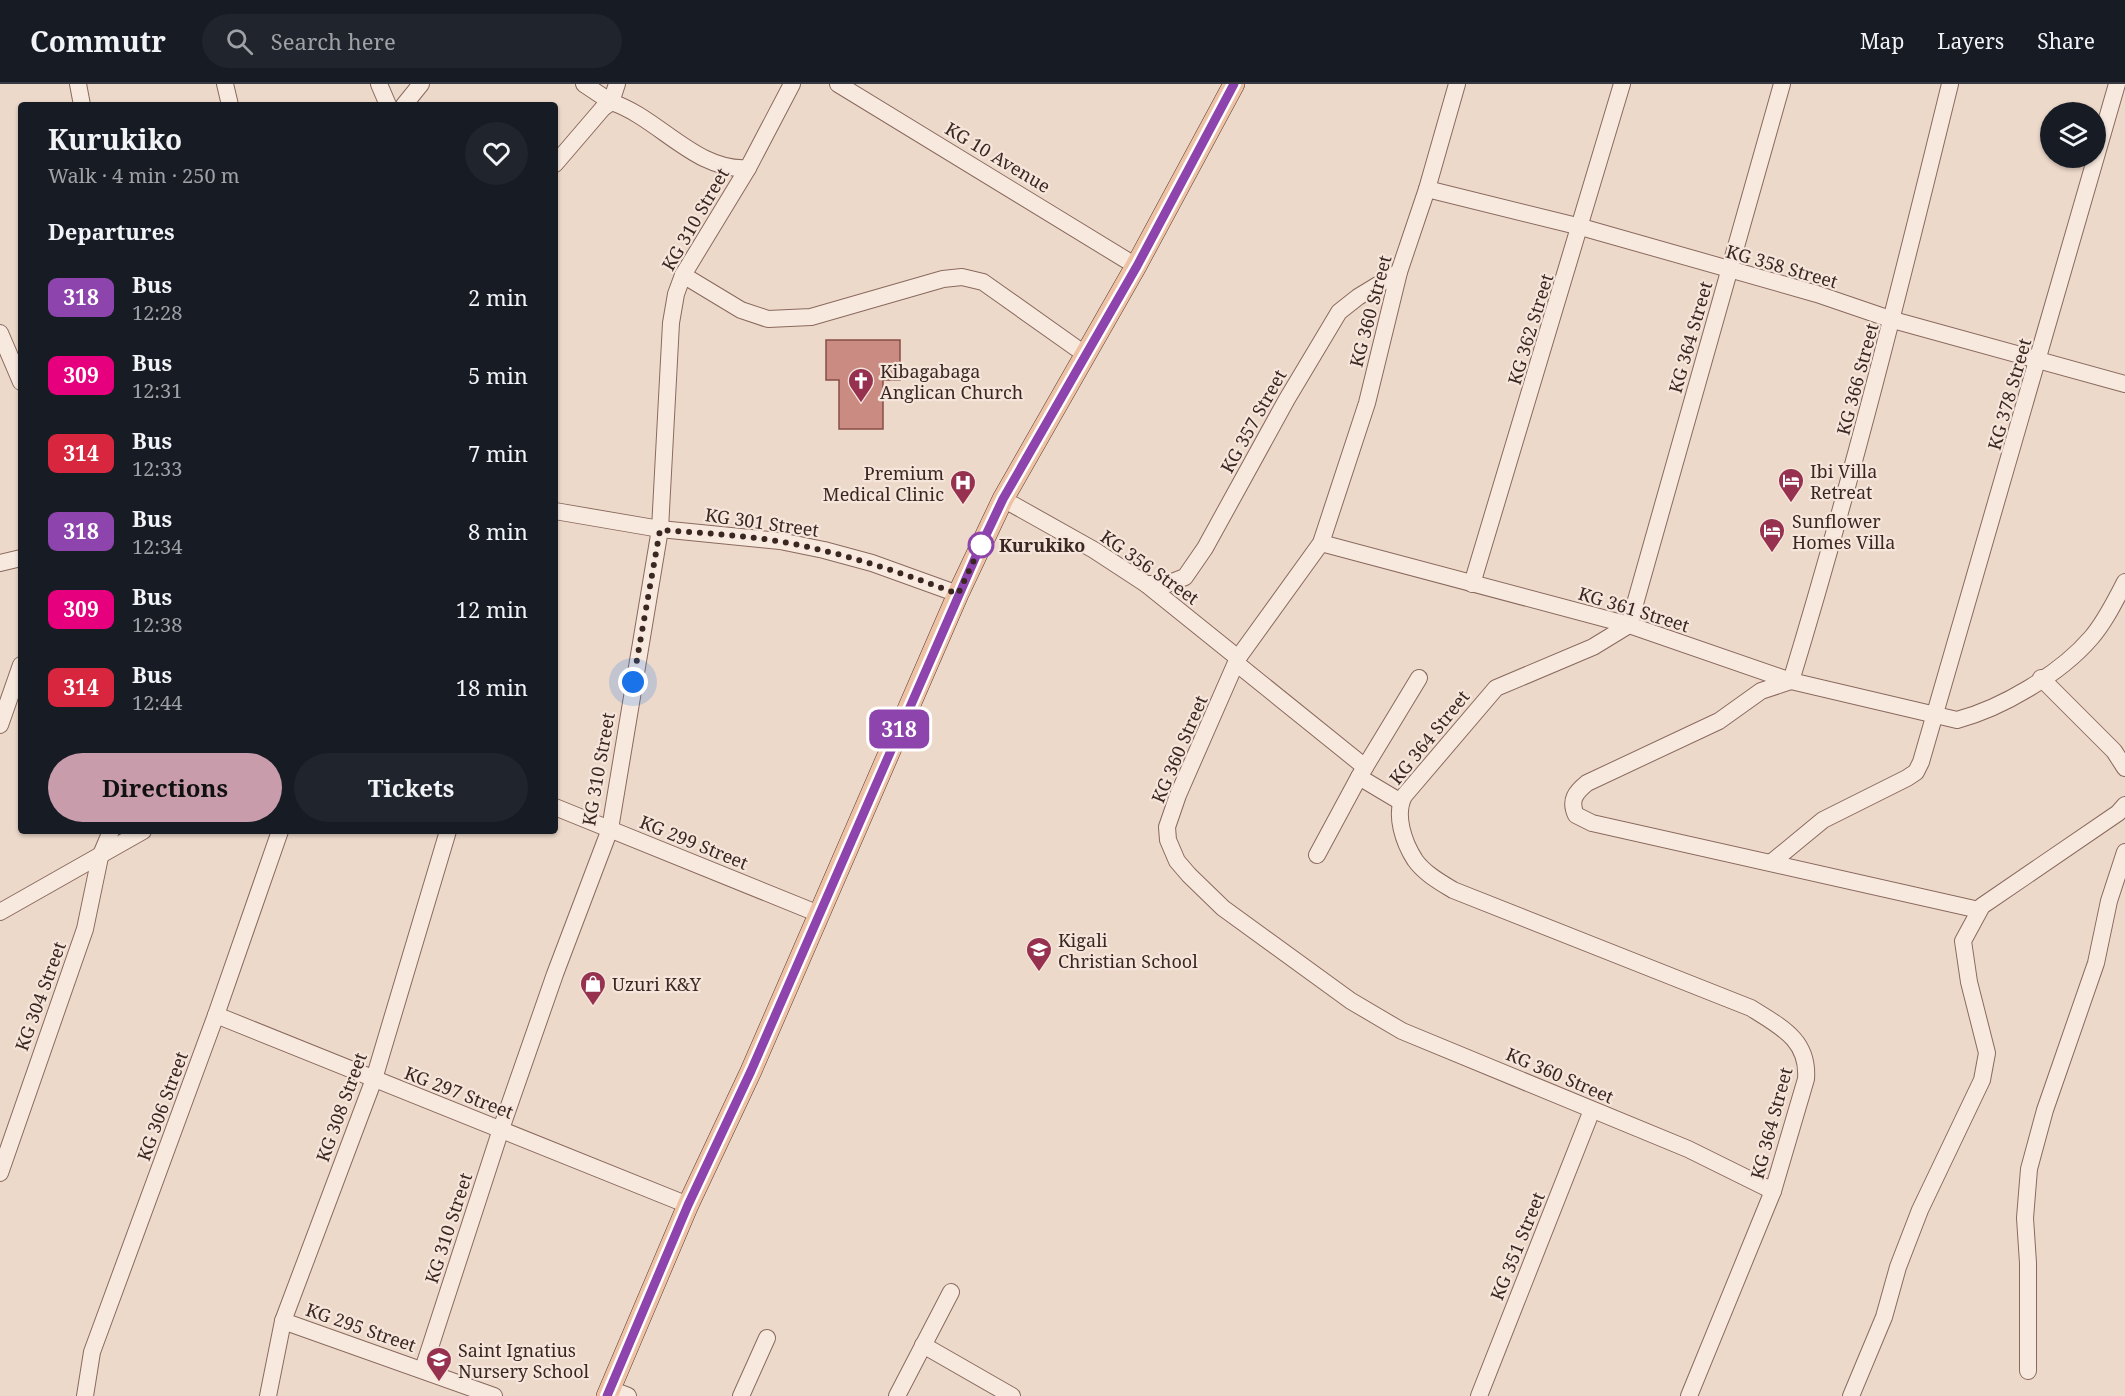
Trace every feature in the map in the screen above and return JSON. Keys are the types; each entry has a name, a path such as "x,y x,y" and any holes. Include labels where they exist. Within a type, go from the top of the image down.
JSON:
{"main road":[{"path":"615,1394 688,1205 751,1071 958,594 1003,499 1137,266 1234,84"}],"street":[{"path":"78,84 81,102"},
{"path":"225,84 229,102"},
{"path":"379,84 387,102"},
{"path":"406,102 421,84"},
{"path":"584,84 706,159 731,169 748,168 792,84"},
{"path":"558,160 603,108 611,102 617,84"},
{"name":"KG 10 Avenue","path":"838,84 1137,266"},
{"name":"KG 360 Street","path":"1457,84 1427,189 1399,272 1367,403 1321,543 1237,660 1167,827 1168,840 1177,861 1223,908 1362,1007 1402,1031 1688,1149 1773,1191"},
{"name":"KG 362 Street","path":"1472,584 1581,228 1622,84"},
{"name":"KG 364 Street","path":"1689,1396 1773,1191 1806,1079 1807,1063 1804,1052 1782,1027 1751,1008 1453,890 1415,860 1400,821 1398,807 1496,688 1593,647 1629,625 1782,84"},
{"name":"KG 366 Street","path":"1791,681 1833,542 1893,320 1950,84"},
{"name":"KG 378 Street","path":"1772,862 1823,820 1916,772 2040,358 2117,84"},
{"name":"KG 310 Street","path":"423,1369 501,1129 555,974 610,829 660,530 671,323 676,294 683,275 748,168"},
{"name":"KG 358 Street","path":"1427,189 1581,228 1817,294 1893,320 2040,358 2125,384"},
{"name":"KG 357 Street","path":"1146,584 1167,584 1185,577 1205,548 1287,399 1339,312 1358,297 1399,272"},
{"path":"683,275 741,310 768,320 812,317 943,279 962,278 983,282 1086,355"},
{"path":"0,333 18,375"},
{"name":"KG 356 Street","path":"1003,499 1094,550 1146,584 1237,660 1362,772 1401,802"},
{"name":"KG 301 Street","path":"558,512 660,530 780,542 824,550 872,563 958,594"},
{"name":"KG 361 Street","path":"1321,543 1629,625 1791,681 1957,720 1979,714 2008,700 2072,657 2092,637 2125,582"},
{"path":"0,562 18,559"},
{"path":"0,725 18,674"},
{"path":"1317,855 1362,772 1419,678"},
{"path":"2041,678 2114,751 2125,768"},
{"path":"1791,681 1761,691 1719,721 1587,783 1573,799 1576,814 1592,823 1979,910"},
{"path":"1851,1396 1884,1317 1898,1267 1920,1210 1982,1080 1987,1053 1963,954 1963,941 1979,910 2118,813 2125,805"},
{"name":"KG 299 Street","path":"558,808 819,914"},
{"name":"KG 304 Street","path":"0,1173 85,929 100,857 110,834"},
{"path":"0,912 138,834"},
{"name":"KG 306 Street","path":"85,1396 92,1352 216,1015 279,834"},
{"name":"KG 308 Street","path":"268,1396 283,1321 374,1079 447,834"},
{"path":"2028,1371 2028,1263 2025,1218 2030,1169 2049,1098 2096,963 2109,901 2125,852"},
{"name":"KG 297 Street","path":"216,1015 688,1205"},
{"name":"KG 351 Street","path":"1479,1396 1592,1110"},
{"path":"897,1396 951,1292"},
{"name":"KG 295 Street","path":"283,1321 494,1396"},
{"path":"741,1396 767,1338"},
{"path":"923,1345 1012,1396"}],"building":[{"name":"Kibagabaga Anglican Church","path":"826,340 900,340 900,380 883,380 883,429 839,429 839,380 826,380"}],"bus line":[{"name":"318","path":"607,1396 688,1205 751,1071 958,594 1003,499 1137,266 1234,84"}],"place":[{"name":"Kibagabaga Anglican Church","path":"861,404"},
{"name":"Ibi Villa Retreat","path":"1791,504"},
{"name":"Premium Medical Clinic","path":"963,506"},
{"name":"Kurukiko","path":"981,545"},
{"name":"Sunflower Homes Villa","path":"1772,554"},
{"name":"Kigali Christian School","path":"1039,973"},
{"name":"Uzuri K&Y","path":"593,1007"},
{"name":"Saint Ignatius Nursery School","path":"439,1383"}],"route":[{"path":"633,682 660,530 732,536 824,550 872,563 958,594 985,537 981,545"}]}
